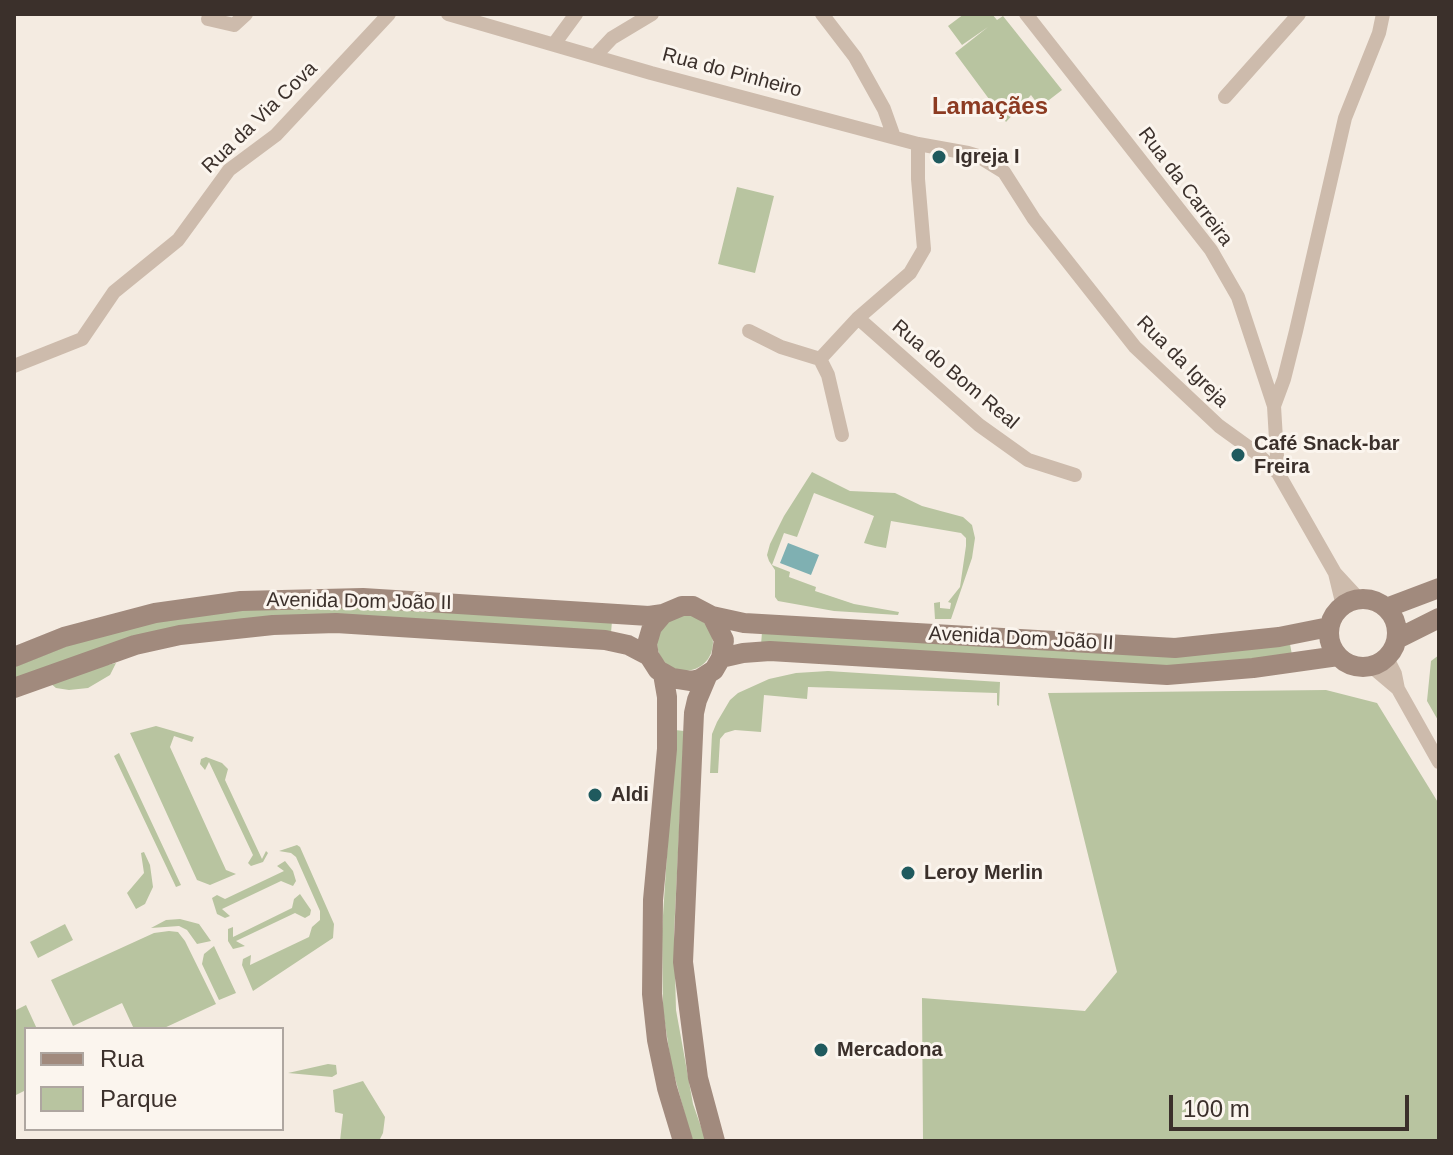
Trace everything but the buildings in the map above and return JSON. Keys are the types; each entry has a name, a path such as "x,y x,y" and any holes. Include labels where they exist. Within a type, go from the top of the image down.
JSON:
{"main road":[{"path":"1386,608 1439,588"},
{"name":"Avenida Dom João II","path":"14,657 64,637 155,613 241,601 351,598 649,616 682,606 693,606 712,616 744,623 1175,648 1279,637 1329,627"},
{"path":"1338,656 1332,648 1329,627 1334,616 1351,602 1376,602 1386,608 1395,620 1397,639"},
{"path":"663,614 655,622 647,644 649,656 663,674 667,697 667,749 653,900 652,994 667,1088 683,1141"},
{"path":"712,616 724,640 694,713 683,962 698,1078 715,1141"},
{"path":"1379,662 1397,639 1439,618"},
{"name":"Avenida Dom João II","path":"14,688 135,645 195,633 273,625 336,623 605,640 628,645 649,656"},
{"name":"Avenida Dom João II","path":"663,674 691,681 743,653 770,651 1167,675 1253,668 1338,656 1354,667 1379,662"}],"street":[{"path":"213,14 208,19 234,25 246,14"},
{"name":"Rua da Via Cova","path":"14,366 82,339 114,292 178,240 229,170 276,135 389,14"},
{"name":"Rua do Pinheiro","path":"448,14 651,73 918,144 978,156 1004,172"},
{"path":"554,44 576,14"},
{"path":"596,55 612,38 652,14"},
{"path":"822,14 855,57 884,109 894,137"},
{"name":"Rua da Carreira","path":"1026,14 1211,250 1238,297 1274,406"},
{"path":"1225,97 1299,14"},
{"path":"1278,473 1274,406 1296,331 1345,118 1379,33 1383,14"},
{"name":"Rua do Bom Real","path":"820,359 858,318 910,273 924,249 918,144"},
{"name":"Rua da Igreja","path":"1004,172 1034,219 1135,347 1219,426 1278,473 1351,602"},
{"name":"Rua do Bom Real","path":"858,318 923,378 1003,443 1028,460 1075,475"},
{"path":"749,331 781,347 820,359 828,375 842,435"},
{"path":"1379,662 1398,689 1439,762"}],"green space":[{"path":"964,14 992,14 997,20 1003,16 1062,90 1040,107 1031,95 1006,122 955,53 988,27 962,45 948,26"},
{"path":"737,187 774,196 755,273 718,264"},
{"path":"812,472 850,491 895,493 922,506 963,517 972,525 975,538 972,558 951,619 935,619 934,603 940,602 940,608 950,609 951,603 948,602 960,587 966,546 966,538 961,533 891,521 886,548 875,546 864,543 874,516 814,493 797,537 784,533 772,565 790,572 789,577 816,587 815,591 854,604 899,612 898,615 834,611 778,601 775,597 775,570 769,561 767,555 784,516"},
{"path":"299,604 612,621 611,633 259,618 14,681 14,667 69,645 173,618"},
{"path":"685,615 705,623 713,643 705,663 685,671 665,663 657,643 665,623"},
{"path":"762,632 1290,644 1292,655 1227,666 1143,666 761,645"},
{"path":"1439,655 1439,722 1427,701 1431,661"},
{"path":"116,663 110,675 88,688 69,690 56,688 50,683 85,670"},
{"path":"828,671 1000,682 999,706 997,693 808,687 807,699 764,695 761,732 735,730 725,733 720,739 718,773 710,773 712,734 730,700 738,693 769,679"},
{"path":"1326,690 1377,703 1439,804 1439,1141 923,1141 922,998 1085,1011 1117,972 1048,693"},
{"path":"156,726 194,737 192,742 174,736 170,747 226,870 236,874 210,885 197,880 130,733"},
{"path":"675,730 684,731 674,934 676,1010 693,1104 706,1141 692,1141 671,1063 663,1010 662,931"},
{"path":"119,753 181,885 176,887 114,756"},
{"path":"206,757 228,769 225,780 262,859 266,851 268,853 263,862 251,866 248,863 253,855 209,762 205,770 200,764 201,759"},
{"path":"297,845 334,924 333,938 253,991 242,965 243,959 251,955 250,965 309,937 312,927 320,920 320,911 296,857 279,851"},
{"path":"144,852 150,865 153,887 145,904 136,909 127,893 144,873 141,853"},
{"path":"285,861 293,871 296,881 293,886 281,881 222,909 230,916 225,918 217,914 212,898 217,895 225,899 284,871 277,866"},
{"path":"300,894 311,910 310,915 305,918 295,913 236,941 245,946 233,949 228,941 228,929 233,927 233,937 292,908 294,899"},
{"path":"180,919 199,924 211,941 197,944 187,930 179,926 151,928 166,920"},
{"path":"65,924 73,940 38,958 30,942"},
{"path":"178,932 216,1004 166,1027 133,1027 122,1003 73,1026 51,980 154,933"},
{"path":"214,946 236,993 219,1000 202,964 204,954"},
{"path":"26,1005 36,1027 24,1027 24,1091 14,1096 14,1011"},
{"path":"336,1065 337,1074 332,1077 288,1073"},
{"path":"363,1081 385,1117 383,1133 379,1141 340,1141 343,1114 335,1112 333,1090"}],"water":[{"path":"788,543 819,555 811,575 780,563"}],"place":[{"name":"Igreja I","path":"939,157"},
{"name":"Café Snack-bar Freira","path":"1238,455"},
{"name":"Aldi","path":"595,795"},
{"name":"Leroy Merlin","path":"908,873"},
{"name":"Mercadona","path":"821,1050"}],"district":[{"name":"Lamaçães","path":"990,107"}]}
